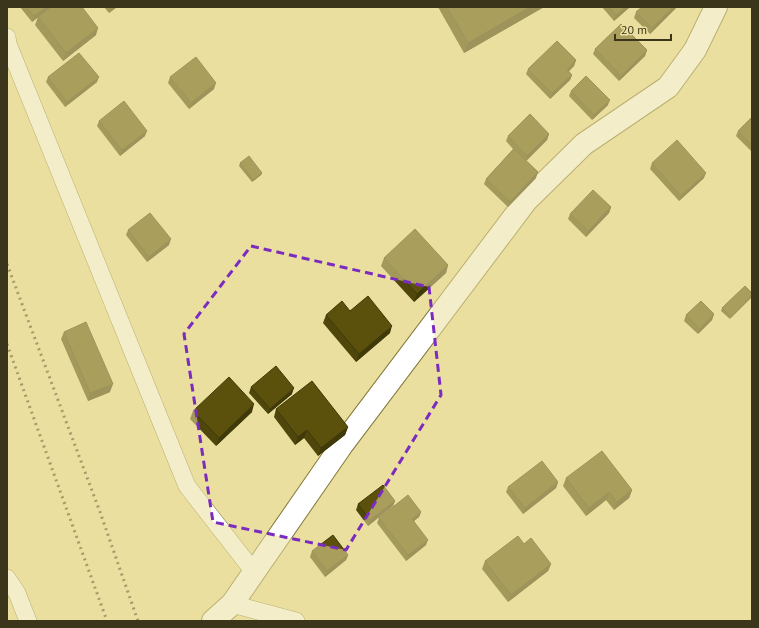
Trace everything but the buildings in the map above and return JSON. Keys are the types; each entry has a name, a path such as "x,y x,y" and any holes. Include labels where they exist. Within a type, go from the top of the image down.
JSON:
{"main road":[{"path":"213,621 232,604 342,445 526,201 584,144 668,87 695,50 716,7"}],"street":[{"path":"7,37 8,44 187,486 254,572"},
{"path":"7,578 17,593 28,621"},
{"path":"232,604 296,621"}],"highlighted area":[{"path":"251,246 429,287 441,395 346,550 213,522 184,334"}],"railway":[{"path":"7,264 100,512 138,621"},
{"path":"7,344 107,621"}]}
